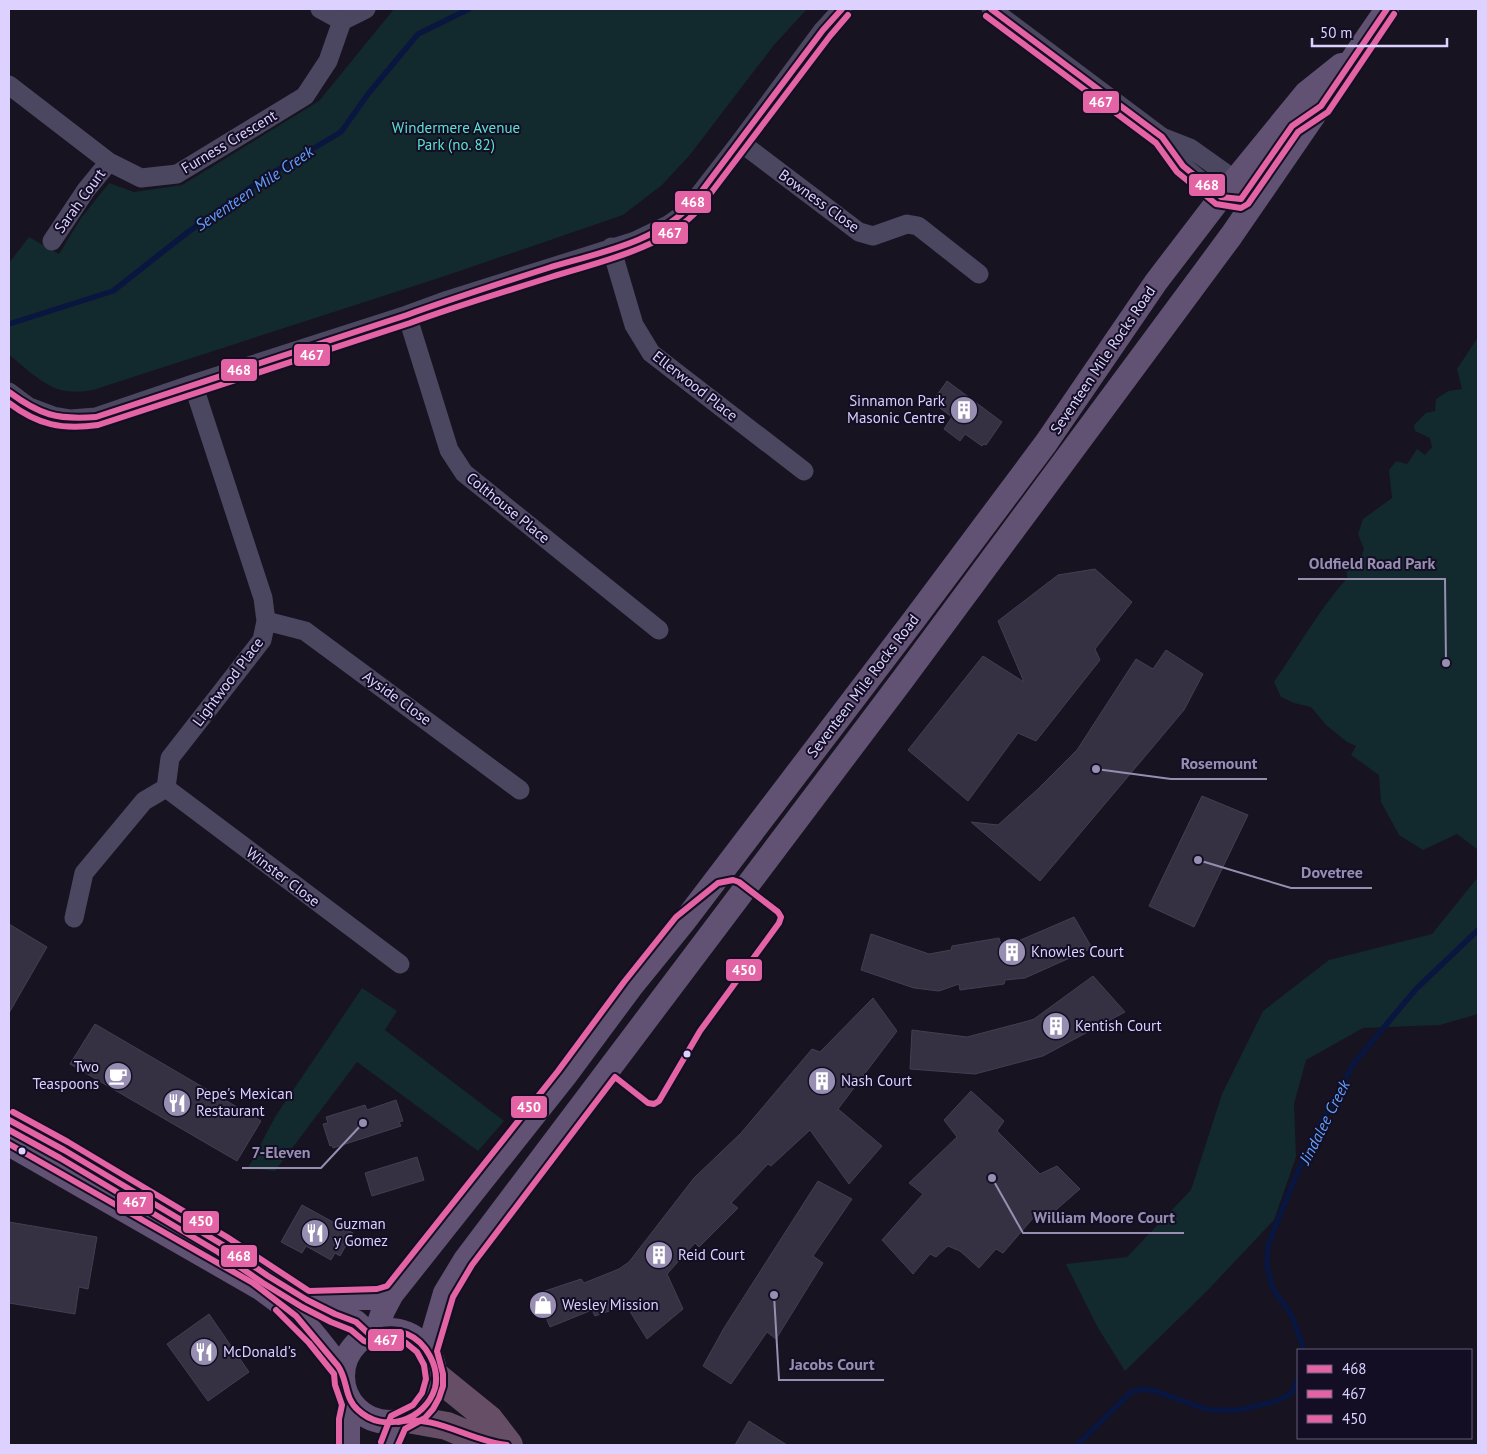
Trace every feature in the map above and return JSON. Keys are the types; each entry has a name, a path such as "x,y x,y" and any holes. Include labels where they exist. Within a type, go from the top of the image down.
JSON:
{"highway":[{"path":"432,1364 489,1419 508,1445"},
{"path":"403,1421 447,1426 480,1440 508,1445"}],"main road":[{"name":"Seventeen Mile Rocks Road","path":"373,1333 392,1294 565,1076 631,987 683,924 910,625 1046,443 1156,282 1321,106 1387,9"},
{"name":"Seventeen Mile Rocks Road","path":"432,1364 445,1293 465,1260 903,679 1237,196 1306,92 1360,50"},
{"path":"9,1120 64,1150 223,1245 307,1300 327,1311 356,1322 373,1333"},
{"path":"9,1144 260,1288 284,1305 300,1320 343,1372"},
{"path":"307,1300 378,1298 392,1294"},
{"path":"391,1330 406,1333 418,1340 432,1364 434,1390 428,1402 419,1412 403,1421 385,1423 372,1420 360,1413 346,1394 343,1372 347,1356 356,1343 373,1333 391,1330"},
{"path":"348,1445 348,1420 352,1404"},
{"path":"389,1445 403,1421"}],"street":[{"path":"320,9 342,21 366,9"},
{"path":"9,392 29,407 46,414 71,419 96,417 448,300 635,241 655,232 681,216 704,190 823,30 842,9"},
{"path":"991,9 1162,137 1183,166 1237,196"},
{"name":"Furness Crescent","path":"9,85 109,162 141,178 177,174 305,96 328,62 342,21"},
{"name":"Bowness Close","path":"740,142 859,232 873,236 906,224 918,226 979,274"},
{"name":"Sarah Court","path":"52,240 86,190 109,162"},
{"name":"Ellerwood Place","path":"611,248 634,324 651,354 804,472"},
{"name":"Colthouse Place","path":"407,315 449,450 464,473 659,630"},
{"name":"Lightwood Place","path":"166,788 170,758 262,640 266,620 263,598 193,384"},
{"name":"Ayside Close","path":"266,620 305,631 520,790"},
{"path":"74,918 84,873 144,801 166,788"},
{"name":"Winster Close","path":"166,788 400,964"}],"green space":[{"name":"Windermere Avenue Park (no. 82)","path":"394,9 807,9 774,45 689,156 662,185 623,215 442,277 93,390 79,392 56,389 38,378 9,355 9,263 29,237 59,254 81,218 109,183 134,192 182,185 319,101"},
{"path":"1478,337 1478,850 1457,834 1423,850 1399,835 1381,802 1379,775 1351,755 1356,746 1347,742 1326,725 1311,707 1294,703 1281,697 1274,682 1318,616 1347,578 1346,567 1360,560 1364,549 1358,534 1363,519 1392,498 1389,470 1396,461 1407,464 1417,449 1425,455 1432,447 1430,438 1415,431 1414,425 1426,413 1435,411 1436,399 1448,391 1462,389 1457,369"},
{"path":"1478,877 1478,1014 1440,1025 1363,1028 1306,1060 1294,1104 1296,1157 1274,1220 1207,1291 1125,1371 1098,1328 1066,1264 1127,1257 1191,1190 1222,1094 1263,1011 1329,960 1432,934"},
{"path":"362,988 397,1011 385,1030 504,1121 478,1151 357,1062 275,1171 248,1168 275,1117"}],"building":[{"name":"Sinnamon Park Masonic Centre","path":"947,381 1002,422 986,445 982,446 965,434 960,441 944,429 952,417 932,402"},
{"path":"1095,569 1132,602 1095,649 1100,660 1036,741 1018,733 968,801 908,750 983,656 1024,682 998,621 1058,575"},
{"path":"1166,650 1203,674 1184,710 1040,881 971,822 998,825 1077,750 1136,659 1153,669"},
{"path":"1202,796 1248,815 1194,927 1149,906"},
{"name":"Knowles Court","path":"1074,917 1092,948 1025,978 1005,980 1004,984 960,990 959,984 939,991 914,988 861,970 871,934 929,954 951,950 952,946 999,938 1001,944 1016,942"},
{"path":"9,924 47,947 9,1013"},
{"name":"Kentish Court","path":"1093,976 1125,1012 1043,1056 975,1074 910,1069 912,1030 967,1037 1028,1021 1034,1019"},
{"path":"873,998 897,1031 838,1109 882,1146 849,1184 810,1130 771,1166 768,1164 731,1203 738,1208 699,1247 695,1243 667,1274 683,1309 647,1339 626,1305 595,1316 592,1310 550,1327 536,1294 581,1279 584,1283 619,1269 629,1262 694,1178 741,1133 812,1049 820,1052"},
{"path":"95,1024 261,1121 237,1161 70,1064"},
{"path":"971,1091 1004,1121 997,1131 1040,1174 1057,1166 1080,1189 1049,1216 1040,1210 1003,1253 996,1249 979,1268 960,1251 948,1246 936,1257 930,1254 913,1274 882,1240 923,1194 909,1183 957,1137 944,1120"},
{"path":"396,1100 403,1121 399,1122 401,1126 333,1148 332,1145 330,1146 323,1124 328,1123 326,1117 365,1105 367,1110"},
{"path":"417,1157 424,1180 372,1196 365,1173"},
{"path":"818,1181 852,1199 813,1256 823,1263 776,1339 767,1332 731,1384 703,1366 724,1328"},
{"path":"302,1205 353,1233 340,1256 335,1253 331,1260 306,1246 302,1253 281,1242"},
{"path":"9,1222 97,1237 88,1289 79,1287 75,1314 9,1303"},
{"name":"McDonald's","path":"209,1314 249,1372 208,1401 167,1344"},
{"path":"749,1421 787,1445 735,1445"}],"waterway":[{"name":"Seventeen Mile Creek","path":"9,324 113,291 188,232 267,176 341,132 368,94 418,34 469,9"},
{"name":"Jindalee Creek","path":"1302,1349 1303,1346 1291,1314 1273,1289 1267,1267 1268,1245 1295,1178 1324,1117 1354,1063 1416,989 1478,930"},
{"name":"Jindalee Creek","path":"1077,1445 1131,1392 1145,1389 1209,1410 1239,1410 1273,1402 1291,1394 1297,1381"}],"transit line":[{"name":"468","path":"9,392 30,406 50,414 70,418 96,417 495,285 625,245 644,237 661,228 692,204 823,30 842,9"},
{"name":"468","path":"991,9 1162,137 1183,166 1221,197 1241,199 1292,126 1321,106 1387,9"},
{"name":"467","path":"986,16 1156,143 1177,172 1216,204 1241,208 1248,204 1298,132 1328,112 1394,14"},
{"name":"467","path":"9,403 30,416 51,424 73,427 98,425 648,245 683,224 698,210 848,15"},
{"name":"450","path":"13,1112 68,1142 227,1237 309,1291 377,1289 387,1286 558,1071 624,982 676,917 718,883 733,880 739,882 778,912 781,917 779,923 700,1031 659,1101 654,1104 648,1103 615,1077 472,1265 453,1297 437,1351 443,1374 443,1386 439,1398 425,1418 405,1429 398,1445"},
{"name":"468","path":"9,1120 64,1150 223,1245 307,1300 356,1322 369,1334 388,1331 407,1334 414,1338 426,1349 433,1364 436,1380 430,1399 413,1416 402,1420 391,1422 379,1421 368,1417 358,1410 350,1400 338,1366 296,1316 253,1283 9,1144"},
{"name":"467","path":"9,1130 60,1158 218,1252 302,1307 351,1330 364,1341 370,1343 391,1339 406,1343 417,1352 424,1365 426,1379 422,1393 413,1405 391,1416 381,1442"},
{"name":"467","path":"276,1310 309,1343 334,1374 335,1385 342,1405 339,1419 339,1445"},
{"name":"468","path":"398,1422 426,1422 493,1443 507,1445"}],"place":[{"name":"Sinnamon Park Masonic Centre","path":"964,410"},
{"name":"Oldfield Road Park","path":"1446,663"},
{"name":"Rosemount","path":"1096,769"},
{"name":"Dovetree","path":"1198,860"},
{"name":"Knowles Court","path":"1012,952"},
{"name":"Kentish Court","path":"1056,1026"},
{"name":"Two Teaspoons","path":"118,1076"},
{"name":"Nash Court","path":"822,1081"},
{"name":"Pepe's Mexican Restaurant","path":"177,1103"},
{"name":"7-Eleven","path":"363,1123"},
{"name":"William Moore Court","path":"992,1178"},
{"name":"Guzman y Gomez","path":"315,1233"},
{"name":"Reid Court","path":"659,1255"},
{"name":"Jacobs Court","path":"774,1295"},
{"name":"Wesley Mission","path":"543,1305"},
{"name":"McDonald's","path":"204,1352"}]}
